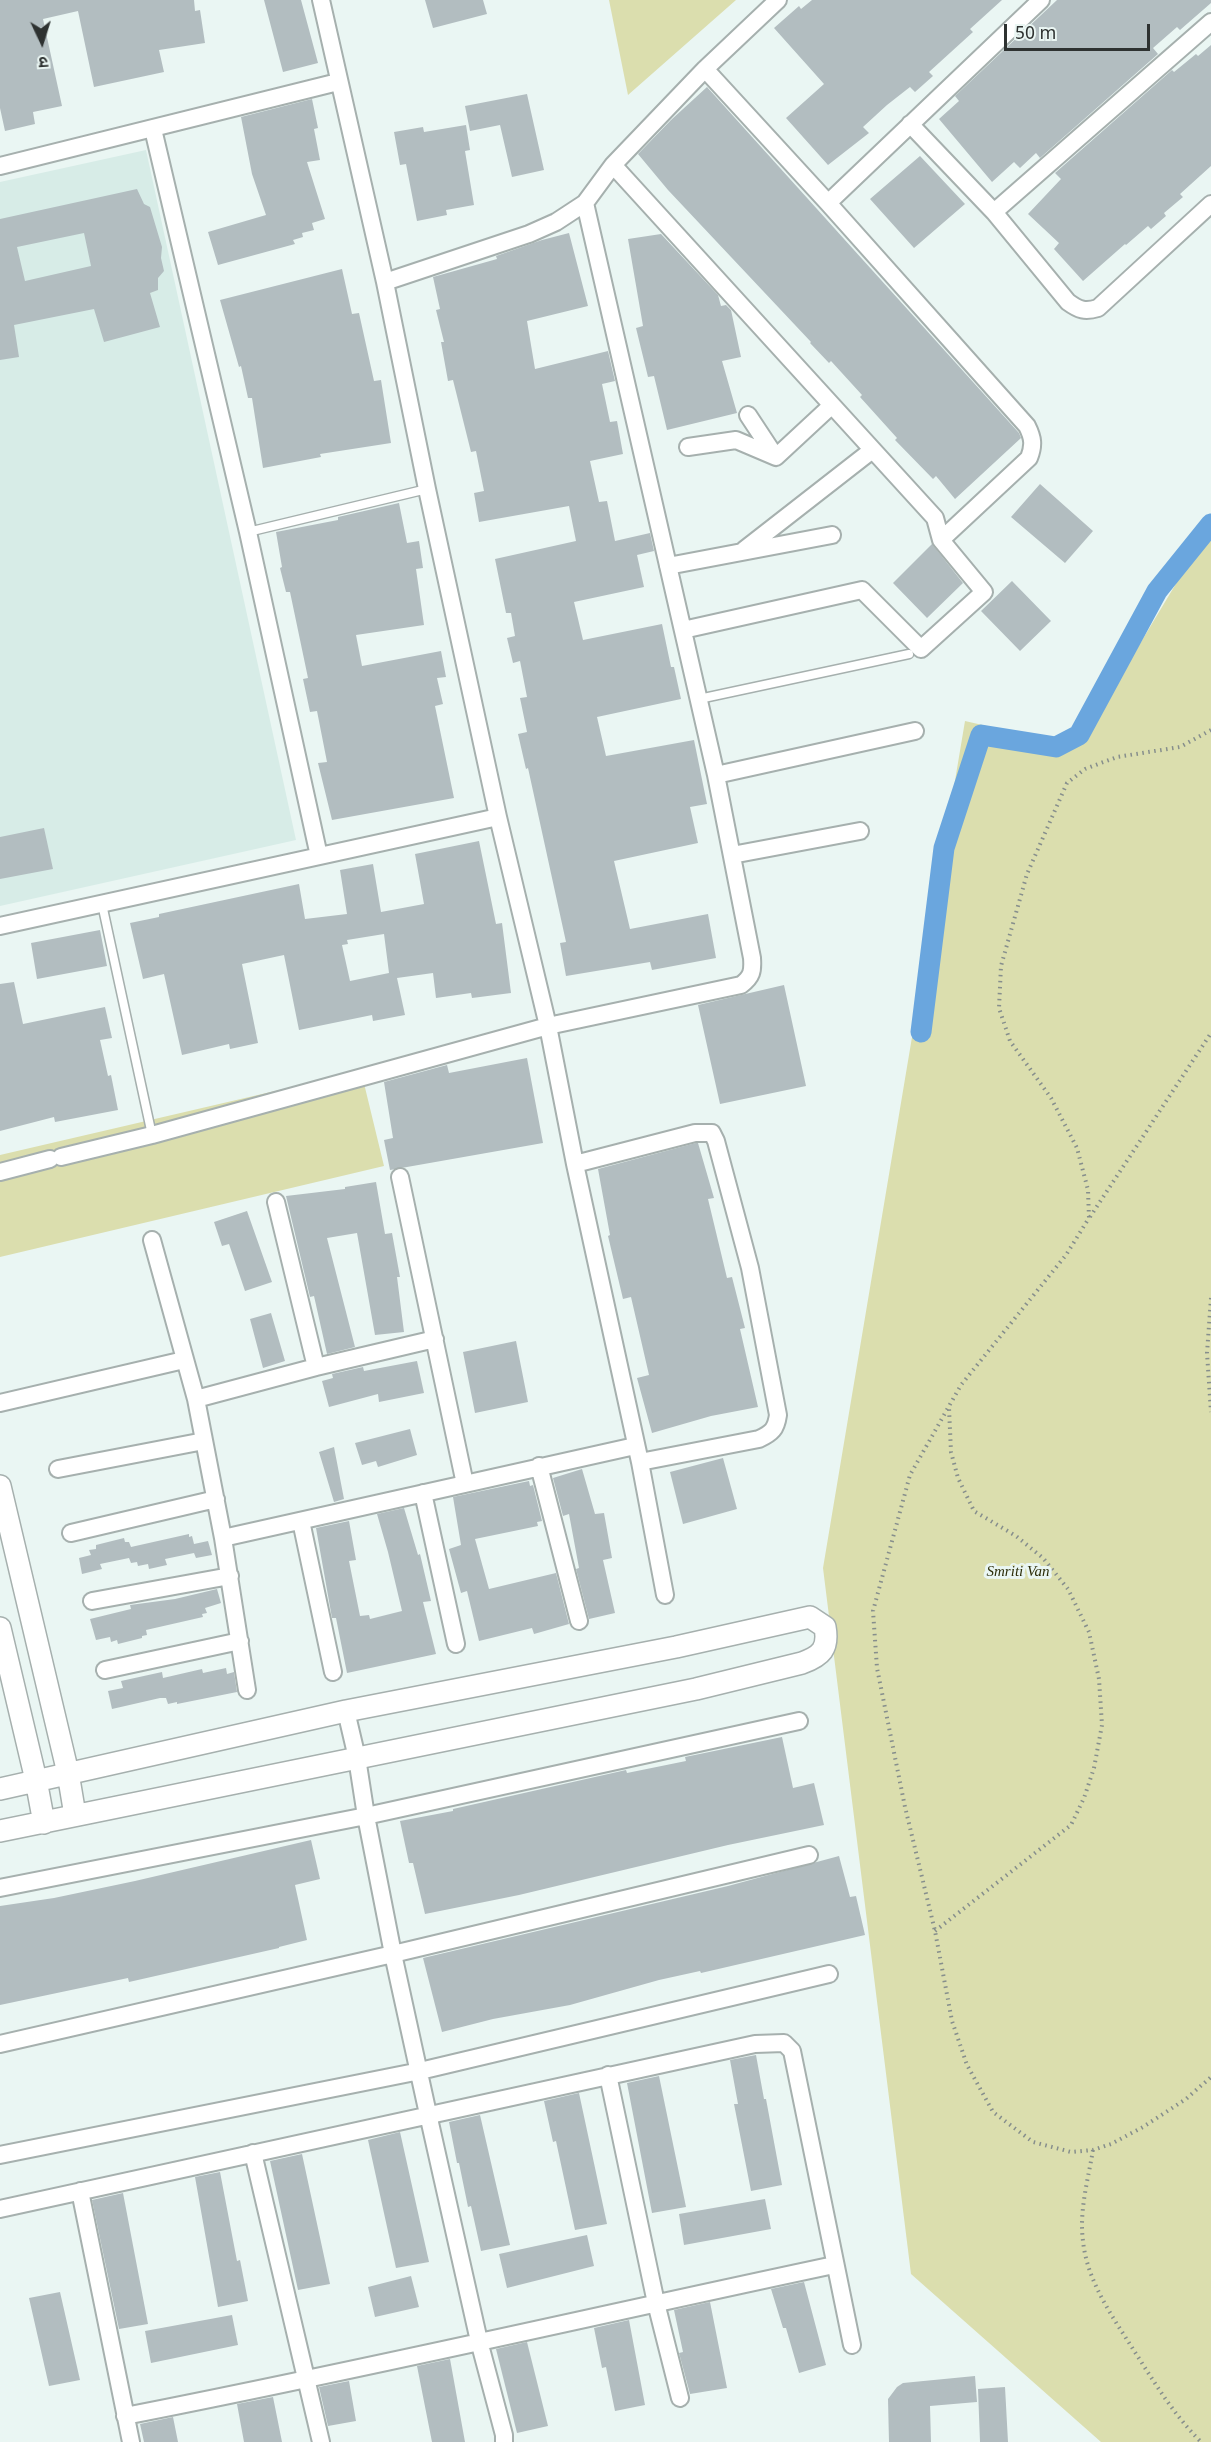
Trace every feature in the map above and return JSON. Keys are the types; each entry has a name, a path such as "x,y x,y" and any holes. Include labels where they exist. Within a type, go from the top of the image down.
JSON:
{"street":[{"path":"321,0 385,282 498,817 548,1026 575,1164 640,1462 665,1595"},
{"path":"385,282 529,234 556,222 585,203 613,165 705,69 778,0"},
{"path":"828,202 1041,0"},
{"path":"994,212 1211,22"},
{"path":"705,69 828,202 1027,426 1033,448 1029,458 941,540"},
{"path":"0,166 338,82"},
{"path":"910,124 994,212 1068,302 1077,309 1087,312 1098,308 1211,204"},
{"path":"153,129 248,532 319,856"},
{"path":"613,165 935,518 941,540 984,592 921,649 862,590 683,630"},
{"path":"0,1172 152,1136 548,1026 741,984 749,979 753,971 752,958 716,776 585,203"},
{"path":"776,457 831,406"},
{"path":"748,415 776,457"},
{"path":"688,447 736,440 776,457"},
{"path":"741,552 871,450"},
{"path":"668,566 832,535"},
{"path":"716,776 915,731"},
{"path":"0,926 498,817"},
{"path":"732,855 860,831"},
{"path":"575,1164 695,1132 712,1133 750,1268 776,1404 777,1426 771,1434 759,1439 640,1462"},
{"path":"400,1177 465,1484"},
{"path":"276,1202 316,1367"},
{"path":"152,1240 196,1400 230,1576 248,1690"},
{"path":"196,1400 316,1367 435,1339"},
{"path":"0,1403 184,1360"},
{"path":"58,1469 204,1441"},
{"path":"223,1538 635,1446"},
{"path":"539,1466 579,1621"},
{"path":"0,1486 68,1773 75,1815"},
{"path":"423,1493 456,1644"},
{"path":"71,1533 216,1499"},
{"path":"301,1521 333,1672"},
{"path":"92,1601 230,1576"},
{"path":"0,1789 346,1711 676,1647 810,1617 825,1627 827,1639 824,1651 817,1657 802,1663 696,1689 0,1831"},
{"path":"0,1628 44,1823"},
{"path":"105,1670 240,1641"},
{"path":"346,1711 357,1758 393,1954 479,2341 504,2434 504,2442"},
{"path":"0,1888 366,1816 799,1721"},
{"path":"0,2043 393,1954 809,1855"},
{"path":"0,2155 420,2071 829,1974"},
{"path":"0,2209 608,2075 755,2044 784,2043 792,2051 852,2346"},
{"path":"608,2075 656,2303 680,2398"},
{"path":"253,2153 321,2442"},
{"path":"80,2191 131,2442"},
{"path":"125,2416 305,2381 479,2341 834,2265"}],"lane":[{"path":"248,532 427,489"},
{"path":"699,699 909,654"},
{"path":"102,904 152,1136"}],"path":[{"path":"1089,1218 1088,1190 1077,1148 1051,1098 1010,1041 999,1008 1001,966 1027,874 1067,783 1084,769 1117,757 1180,747 1211,730"},
{"path":"1211,1033 1066,1255 961,1385 910,1475 873,1611 877,1668 905,1807 935,1931 952,2022 967,2065 993,2112 1033,2142 1071,2152 1093,2150 1111,2144 1143,2127 1185,2099 1211,2077"},
{"path":"1211,1298 1207,1353 1211,1412"},
{"path":"935,1931 1071,1825 1094,1768 1102,1725 1099,1679 1089,1632 1068,1589 1043,1558 1016,1536 974,1510 958,1478 951,1452 949,1406"},
{"path":"1093,2150 1083,2207 1083,2242 1092,2276 1106,2306 1159,2391 1186,2427 1201,2442"}],"shaded area":[{"path":"146,150 296,840 0,906 0,182"}],"green space":[{"path":"609,0 736,0 628,95"},
{"name":"Smriti Van","path":"1211,533 1211,2442 1101,2442 911,2274 823,1568 965,721 1078,747 1201,542"},
{"path":"361,1071 384,1166 0,1257 0,1155"}],"building":[{"path":"0,0 194,0 195,11 200,10 205,43 159,50 164,72 94,87 78,11 43,19 62,106 33,112 35,124 5,131 0,108"},
{"path":"264,0 301,0 318,63 283,72"},
{"path":"425,0 483,0 487,14 433,28"},
{"path":"812,0 1002,0 970,29 973,32 929,72 933,76 915,92 910,87 887,105 863,127 869,133 828,165 786,118 824,84 774,28 799,6 801,9"},
{"path":"1057,0 1211,0 1211,3 1180,30 1177,27 1153,48 1158,54 1040,158 1036,153 1020,168 1014,162 992,182 939,119 959,101 955,96"},
{"path":"1211,45 1211,166 1180,194 1183,197 1164,213 1166,216 1151,229 1148,226 1125,244 1083,281 1054,249 1059,243 1028,214 1061,179 1055,173 1172,70 1174,72"},
{"path":"707,87 1019,433 1021,438 955,499 936,476 933,479 895,440 897,438 860,397 862,395 831,361 829,363 810,343 668,190 638,154"},
{"path":"527,94 544,170 512,177 500,125 470,131 465,106"},
{"path":"312,99 318,128 314,129 320,160 307,162 325,219 312,223 314,230 302,233 303,237 293,240 295,244 218,265 208,232 266,215 252,174 241,117"},
{"path":"466,125 470,150 465,151 474,205 446,210 447,215 417,221 406,164 400,165 394,132 423,127 424,132"},
{"path":"920,156 965,204 914,248 870,199"},
{"path":"137,189 144,204 150,207 162,247 161,258 164,271 158,278 158,290 150,293 160,327 104,342 94,309 14,325 19,357 0,360 0,219","holes":["84,233 91,266 25,281 17,247"]},
{"path":"569,233 588,306 527,321 535,369 608,351 615,381 602,384 610,422 617,421 623,454 590,461 599,502 607,501 615,541 650,533 654,551 637,555 644,587 574,602 583,640 662,624 671,667 674,667 681,699 597,717 606,756 694,740 707,804 690,807 698,843 614,861 630,929 708,914 716,958 652,970 650,962 566,976 560,943 566,942 528,768 526,769 518,734 527,732 520,698 527,697 520,661 513,663 507,638 515,636 511,613 506,613 495,559 576,541 569,506 479,522 474,493 484,491 476,451 471,452 453,380 448,381 441,342 444,342 436,310 440,309 433,277 497,259 496,256"},
{"path":"661,234 718,295 721,306 726,305 731,310 741,357 722,361 737,413 667,430 654,376 648,377 636,328 643,326 628,239"},
{"path":"342,269 352,314 359,313 374,381 381,380 391,443 320,454 321,457 263,468 252,398 248,398 241,366 239,367 220,300"},
{"path":"1040,484 1093,531 1065,563 1011,517"},
{"path":"399,503 407,543 419,541 423,568 416,569 424,625 356,635 362,666 441,651 446,677 437,678 443,704 435,706 454,798 332,820 318,763 327,762 317,711 310,712 303,679 308,678 290,592 286,592 280,568 282,567 276,532 338,520 338,517"},
{"path":"932,544 963,583 927,618 893,583"},
{"path":"1012,581 1051,621 1020,651 981,611"},
{"path":"44,828 53,869 0,879 0,837"},
{"path":"479,841 496,924 502,923 511,993 472,998 471,993 436,998 433,973 397,978 405,1015 373,1021 372,1015 299,1030 284,955 242,964 258,1043 230,1049 229,1044 182,1055 164,974 143,979 130,923 159,917 159,914 299,884 305,919 347,914 340,870 373,864 381,912 424,904 415,854","holes":["384,934 389,973 350,981 342,945 348,944 347,940"]},
{"path":"100,930 107,966 37,979 31,943"},
{"path":"14,982 23,1024 105,1007 112,1038 100,1040 108,1076 111,1075 118,1110 55,1122 54,1117 0,1131 0,984"},
{"path":"784,985 806,1086 720,1104 698,1005"},
{"path":"527,1058 543,1143 390,1170 384,1140 393,1138 384,1082 447,1065 449,1073"},
{"path":"698,1143 714,1198 708,1199 727,1278 732,1277 745,1328 740,1329 758,1407 711,1416 652,1433 637,1378 649,1375 631,1297 623,1299 608,1236 610,1235 598,1169"},
{"path":"376,1182 385,1234 392,1233 400,1277 397,1277 404,1332 375,1335 357,1233 327,1238 355,1347 327,1354 314,1296 310,1297 286,1196 345,1189 345,1187"},
{"path":"247,1211 272,1282 245,1291 229,1244 222,1246 214,1222"},
{"path":"271,1313 285,1361 263,1368 250,1319"},
{"path":"516,1341 528,1402 475,1413 463,1352"},
{"path":"417,1361 424,1393 379,1402 378,1394 329,1407 322,1381 333,1378 332,1374 363,1367 364,1371"},
{"path":"410,1429 417,1455 378,1467 376,1461 362,1465 355,1443"},
{"path":"334,1447 344,1499 334,1502 319,1452"},
{"path":"723,1458 737,1509 683,1524 670,1472"},
{"path":"582,1469 595,1514 604,1513 612,1558 603,1560 615,1613 589,1619 576,1569 579,1568 569,1514 563,1516 553,1478"},
{"path":"529,1481 530,1486 533,1485 542,1521 537,1522 538,1526 475,1539 489,1589 556,1573 569,1624 534,1634 532,1628 479,1641 467,1591 461,1593 449,1549 461,1545 453,1497"},
{"path":"404,1508 418,1555 420,1554 431,1601 423,1602 436,1654 347,1673 336,1618 332,1618 316,1528 349,1521 356,1560 349,1561 360,1616 369,1615 370,1619 402,1611 377,1514"},
{"path":"189,1534 194,1544 208,1541 212,1555 196,1558 194,1553 165,1559 167,1565 149,1569 148,1564 138,1566 137,1562 131,1563 129,1558 100,1564 102,1569 82,1574 79,1558 91,1555 89,1550 96,1549 96,1545 124,1538 131,1547"},
{"path":"217,1589 221,1603 205,1608 207,1613 202,1614 203,1617 146,1630 147,1635 142,1638 118,1644 117,1640 111,1642 110,1637 96,1640 90,1619 131,1609 130,1605 175,1599"},
{"path":"226,1668 227,1674 234,1672 237,1692 177,1704 177,1702 168,1704 166,1698 160,1698 112,1709 108,1691 123,1688 121,1681 162,1672 163,1678 202,1669 203,1673"},
{"path":"782,1737 793,1788 814,1783 824,1825 728,1845 519,1895 425,1914 413,1863 409,1863 400,1821 453,1811 453,1809 626,1770 627,1773 686,1761 685,1757"},
{"path":"311,1840 320,1879 295,1885 307,1940 129,1982 128,1978 0,2005 0,1906 54,1898 135,1881"},
{"path":"839,1856 850,1897 856,1896 865,1935 701,1973 700,1971 659,1980 570,2005 493,2019 442,2032 423,1958 728,1886"},
{"path":"756,2055 782,2185 751,2191 734,2104 738,2104 730,2060"},
{"path":"659,2076 686,2207 652,2213 627,2083"},
{"path":"579,2093 607,2224 575,2230 556,2141 553,2142 544,2101"},
{"path":"480,2115 510,2245 481,2251 471,2206 468,2207 459,2163 457,2163 449,2122"},
{"path":"400,2132 429,2262 396,2268 368,2140"},
{"path":"302,2154 330,2284 298,2290 270,2161"},
{"path":"220,2172 237,2261 240,2260 248,2301 218,2307 195,2177"},
{"path":"123,2193 148,2324 119,2329 92,2200"},
{"path":"765,2199 771,2229 684,2245 679,2214"},
{"path":"587,2235 594,2266 507,2288 499,2254"},
{"path":"411,2276 419,2307 375,2317 368,2287"},
{"path":"804,2282 826,2365 799,2373 786,2328 783,2328 771,2289"},
{"path":"60,2292 80,2380 49,2386 29,2298"},
{"path":"710,2302 727,2388 690,2394 679,2353 683,2352 674,2310"},
{"path":"232,2315 238,2345 151,2363 145,2331"},
{"path":"629,2320 645,2405 615,2411 606,2367 602,2368 594,2328"},
{"path":"527,2342 548,2426 517,2433 496,2349"},
{"path":"450,2359 465,2442 432,2442 417,2366"},
{"path":"975,2376 977,2402 930,2406 931,2442 889,2442 888,2399 897,2387 903,2383"},
{"path":"349,2381 356,2421 328,2426 319,2387"},
{"path":"1005,2387 1008,2442 980,2442 978,2389"},
{"path":"273,2397 282,2442 244,2442 237,2404"},
{"path":"173,2417 178,2442 144,2442 140,2424"}],"waterway":[{"path":"921,1032 944,848 981,735 1056,747 1079,735 1157,591 1211,524"}]}
